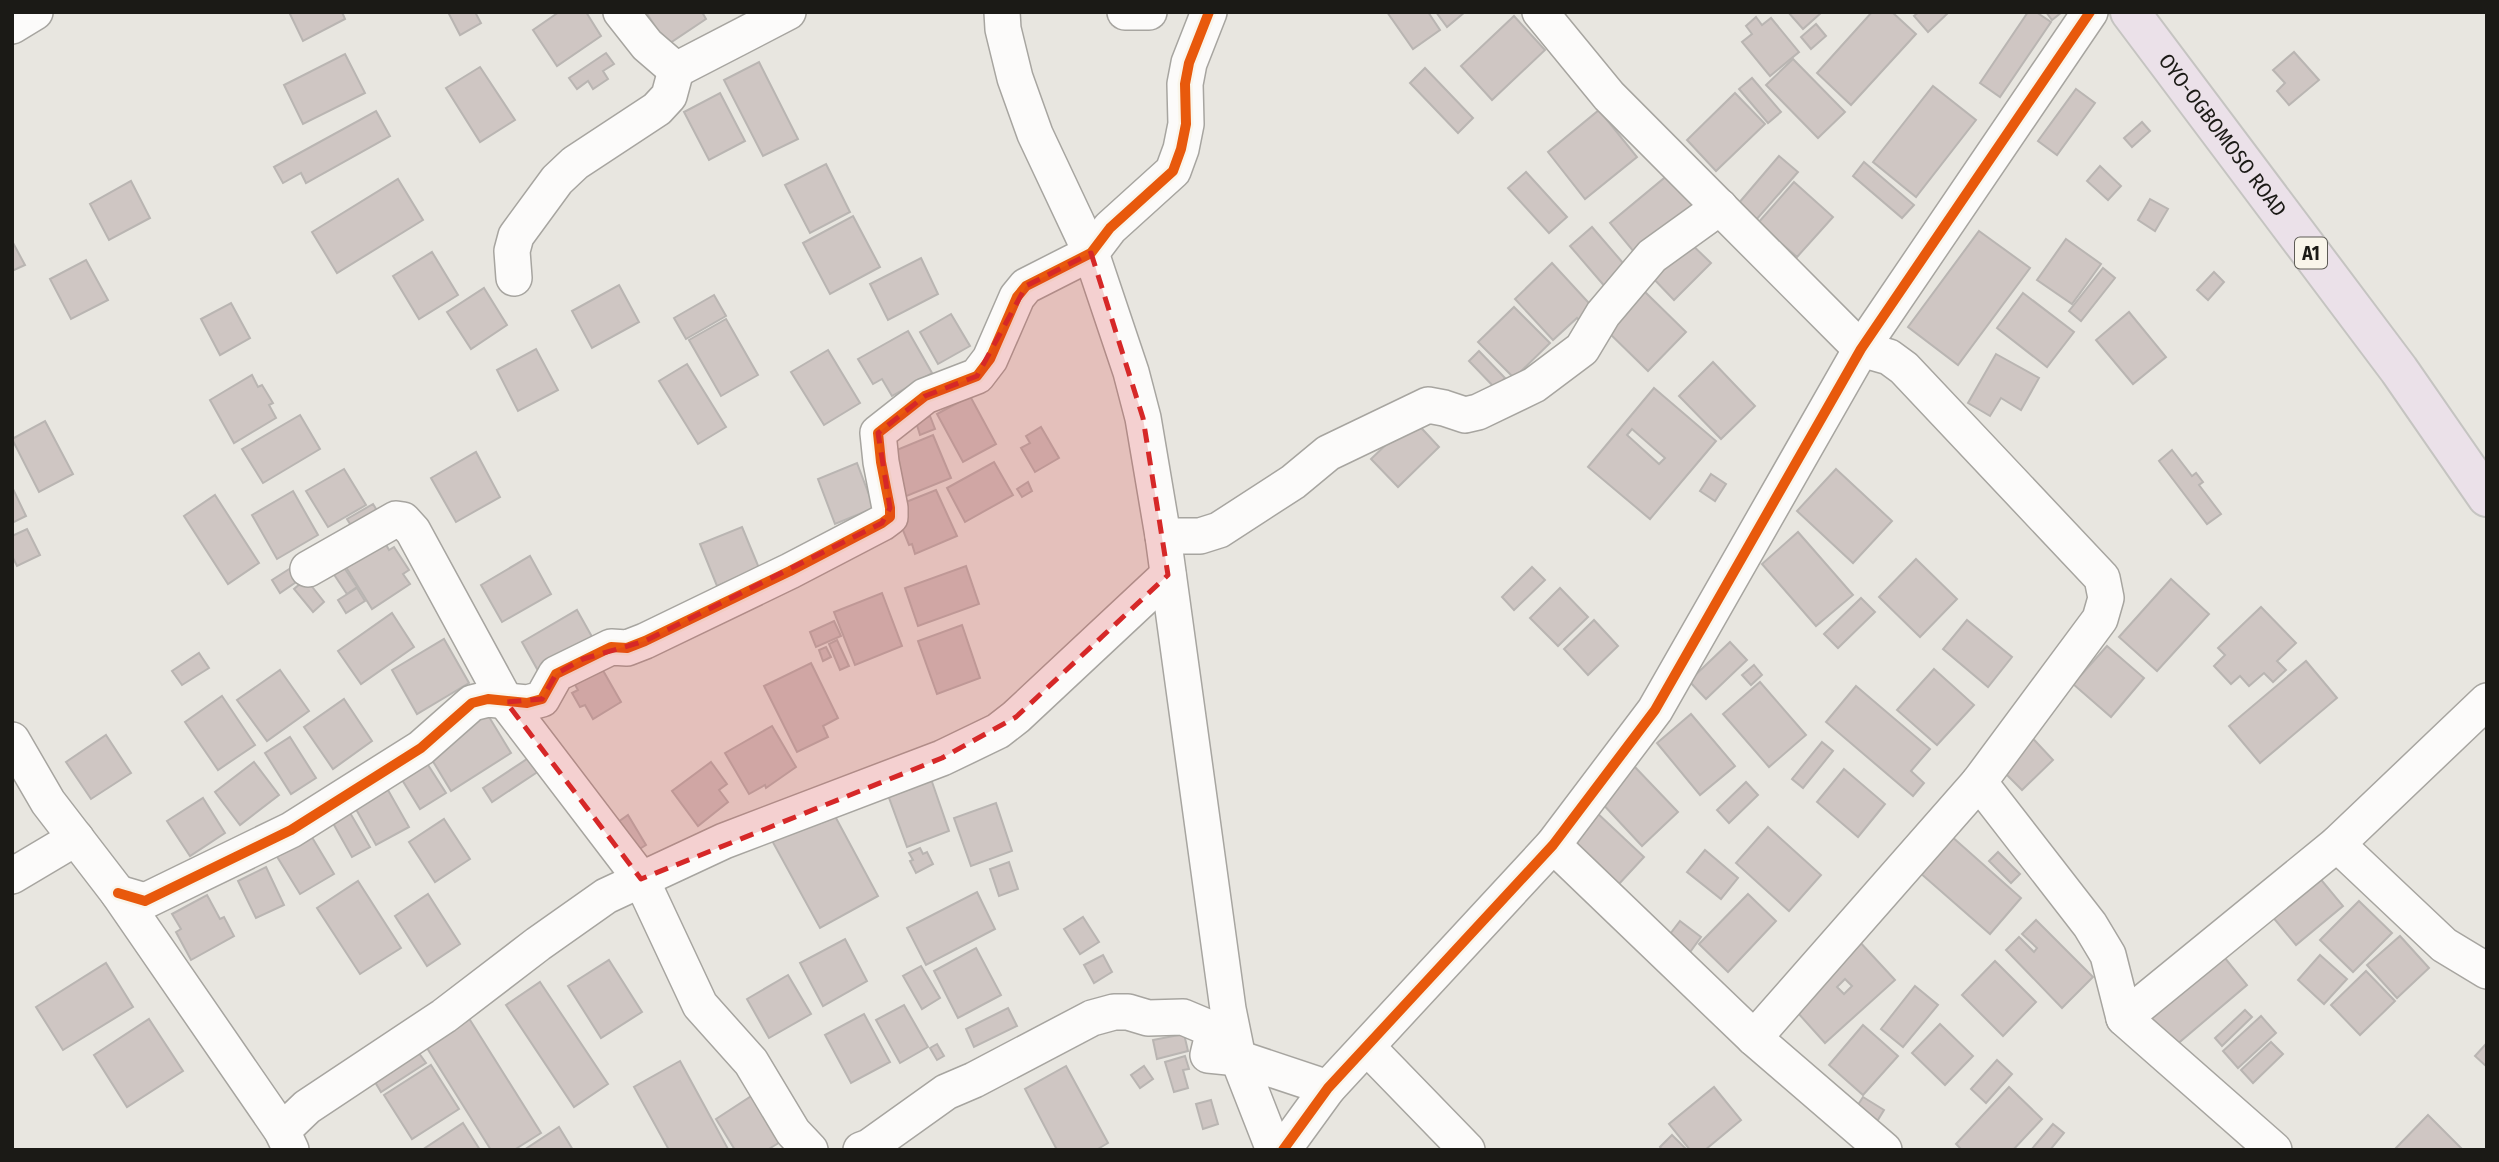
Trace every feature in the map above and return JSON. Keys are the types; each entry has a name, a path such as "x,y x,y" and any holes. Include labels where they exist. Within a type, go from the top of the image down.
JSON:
{"highway":[{"name":"OYO-OGBOMOSO ROAD","path":"2130,12 2399,370 2487,497"}],"street":[{"path":"12,26 35,12"},
{"path":"621,12 647,45 676,69"},
{"path":"514,278 512,251 516,236 557,180 575,163 657,108 669,96 676,69 788,12"},
{"path":"1002,12 1003,29 1015,78 1035,134 1091,253 1131,372 1143,418 1163,536 1219,950 1238,1058 1275,1150"},
{"path":"1125,12 1149,12"},
{"path":"135,907 291,830 421,748 472,703 488,699 527,703 542,699 556,674 583,659 611,648 627,648 645,641 790,570 890,517 877,433 925,396 977,376 990,359 1017,297 1026,286 1091,253 1110,228 1173,171 1186,124 1185,84 1189,63 1209,12"},
{"path":"1540,12 1609,96 1861,349 1889,357 1904,368 2102,578 2106,598 2100,620 1979,782 1754,1038"},
{"path":"1283,1150 1328,1088 1553,845 1655,710 1861,349 2090,12"},
{"path":"1163,536 1200,536 1219,530 1293,482 1328,453 1428,405 1465,415 1478,412 1534,385 1582,349 1603,314 1652,256 1720,207"},
{"path":"308,569 396,519 403,520 413,531 506,702 640,879 700,1005 751,1062 793,1132 810,1150"},
{"path":"12,740 48,802 135,907 287,1140 307,1107 444,1016 575,916 606,896 724,841 942,758 998,731 1168,575"},
{"path":"2124,1018 2337,844 2487,701"},
{"path":"1979,782 2090,925 2108,955 2124,1018 2274,1150"},
{"path":"12,876 76,838"},
{"path":"2337,844 2444,945 2487,971"},
{"path":"1553,845 1754,1038 1884,1150"},
{"path":"861,1150 946,1092 1092,1018 1103,1015 1128,1012 1148,1018 1183,1017 1214,1030 1208,1055 1238,1058 1328,1088"},
{"path":"1367,1047 1467,1150"}],"highlighted area":[{"path":"1091,253 1143,418 1168,575 1016,717 942,758 641,879 506,702 542,699 556,674 583,659 645,641 882,523 890,508 878,433 925,396 977,376 1026,286"}],"building":[{"path":"289,12 342,12 345,19 303,41"},
{"path":"448,12 475,12 481,23 460,35"},
{"path":"559,12 586,12 601,36 557,66 533,30"},
{"path":"646,12 702,12 706,19 667,45"},
{"path":"1387,12 1428,12 1440,30 1413,49"},
{"path":"1436,12 1465,12 1447,27"},
{"path":"1788,12 1822,12 1803,29"},
{"path":"1872,12 1892,12 1916,34 1851,105 1817,73"},
{"path":"1919,12 1949,12 1928,32 1914,16"},
{"path":"2028,12 2036,12 2051,22 2000,97 1980,83"},
{"path":"2046,12 2062,12 2052,20"},
{"path":"1514,16 1545,50 1492,100 1461,66"},
{"path":"1756,17 1762,25 1771,18 1799,52 1770,76 1742,42 1752,34 1746,26"},
{"path":"1816,24 1826,36 1811,49 1801,37"},
{"path":"2294,52 2319,80 2289,105 2277,91 2285,83 2273,70"},
{"path":"606,53 614,64 603,71 608,79 593,89 588,81 577,89 569,78"},
{"path":"345,54 365,93 303,124 284,85"},
{"path":"1793,59 1845,112 1818,138 1766,85"},
{"path":"759,62 798,139 763,156 724,80"},
{"path":"480,67 515,120 480,142 446,88"},
{"path":"1425,68 1473,118 1458,133 1410,83"},
{"path":"1752,78 1781,112 1768,123 1739,89"},
{"path":"1933,86 1976,120 1916,197 1873,162"},
{"path":"2076,89 2095,103 2057,155 2038,141"},
{"path":"720,93 745,141 709,160 684,112"},
{"path":"1735,93 1765,124 1716,171 1687,140"},
{"path":"1599,110 1637,157 1585,199 1548,152"},
{"path":"376,111 390,136 306,183 301,173 283,183 274,167"},
{"path":"2142,122 2150,131 2132,147 2124,138"},
{"path":"1779,156 1798,172 1756,220 1738,204"},
{"path":"1864,162 1914,205 1902,218 1853,176"},
{"path":"826,164 850,212 810,233 785,185"},
{"path":"2100,166 2121,186 2108,200 2087,181"},
{"path":"1526,172 1567,217 1549,233 1508,188"},
{"path":"1669,174 1698,209 1639,258 1610,223"},
{"path":"398,179 423,220 337,273 312,232"},
{"path":"131,181 150,218 109,240 90,204"},
{"path":"1794,182 1833,217 1797,257 1758,223"},
{"path":"2150,199 2168,209 2155,231 2138,220"},
{"path":"853,216 880,267 830,294 803,243"},
{"path":"1592,227 1629,270 1607,289 1570,246"},
{"path":"1979,231 2030,268 1958,365 1908,327"},
{"path":"1685,238 1711,263 1674,300 1649,274"},
{"path":"2066,239 2101,264 2072,304 2037,280"},
{"path":"12,241 25,265 12,271"},
{"path":"432,252 458,295 419,319 393,276"},
{"path":"921,258 938,294 888,320 870,284"},
{"path":"86,260 108,300 71,319 50,279"},
{"path":"1552,263 1599,314 1586,327 1577,318 1553,340 1515,299"},
{"path":"2103,268 2115,278 2081,321 2069,311"},
{"path":"2214,272 2224,282 2208,300 2197,290"},
{"path":"619,285 639,322 592,348 572,311"},
{"path":"484,288 507,325 471,349 447,312"},
{"path":"1641,288 1686,332 1648,371 1603,327"},
{"path":"2023,293 2074,332 2047,367 1997,328"},
{"path":"714,295 726,316 686,339 674,318"},
{"path":"231,303 250,338 220,355 201,319"},
{"path":"1514,307 1550,343 1514,378 1478,342"},
{"path":"2129,312 2166,357 2133,384 2096,340"},
{"path":"951,314 970,346 938,364 920,332"},
{"path":"726,319 758,375 721,396 689,340"},
{"path":"908,331 932,373 892,396 882,379 873,384 858,359"},
{"path":"536,349 558,390 518,411 497,370"},
{"path":"828,350 860,403 824,425 791,372"},
{"path":"1479,351 1505,378 1495,388 1469,361"},
{"path":"1996,354 2039,378 2021,410 2001,398 1990,416 1968,403"},
{"path":"1713,362 1755,406 1721,439 1679,396"},
{"path":"687,364 726,427 698,444 659,381"},
{"path":"252,375 258,387 262,385 273,403 269,405 276,418 234,443 210,400"},
{"path":"1654,388 1716,441 1650,519 1588,467","holes":["1632,429 1665,458 1659,464 1627,435"]},
{"path":"970,396 996,444 963,462 937,414"},
{"path":"300,415 320,449 263,483 242,449"},
{"path":"930,416 935,429 920,435 916,422"},
{"path":"1413,419 1439,447 1398,487 1371,459"},
{"path":"45,421 73,474 39,492 12,439"},
{"path":"1041,427 1059,458 1035,472 1021,448 1030,443 1026,436"},
{"path":"933,435 951,478 904,497 887,454"},
{"path":"2172,450 2192,476 2196,473 2203,482 2199,485 2221,514 2207,524 2159,461"},
{"path":"476,452 500,497 456,522 431,478"},
{"path":"994,462 1013,495 965,522 947,488"},
{"path":"857,463 874,508 835,524 818,479"},
{"path":"344,469 366,505 328,527 306,491"},
{"path":"1836,469 1892,521 1853,563 1797,511"},
{"path":"1711,474 1726,484 1715,501 1700,491"},
{"path":"1028,482 1032,491 1022,497 1017,489"},
{"path":"12,487 26,516 12,523"},
{"path":"936,490 957,536 915,554 898,518 896,506"},
{"path":"293,491 318,535 277,559 252,515"},
{"path":"215,495 259,563 228,584 184,516"},
{"path":"373,504 381,517 355,532 347,519"},
{"path":"742,527 759,568 717,586 700,544"},
{"path":"27,529 40,555 17,566 12,556 12,536"},
{"path":"1798,532 1853,595 1816,626 1762,564"},
{"path":"383,539 389,550 394,547 409,570 403,574 410,584 372,609 344,564"},
{"path":"530,556 551,594 502,622 481,585"},
{"path":"1916,559 1957,599 1920,637 1879,597"},
{"path":"297,564 305,576 280,593 272,580"},
{"path":"343,566 357,587 347,594 333,573"},
{"path":"966,566 979,604 918,626 905,588"},
{"path":"1532,567 1545,580 1514,610 1502,597"},
{"path":"306,579 324,602 313,612 294,589"},
{"path":"2171,579 2209,614 2157,671 2119,637"},
{"path":"357,588 365,601 346,613 338,600"},
{"path":"1560,588 1588,617 1558,646 1530,618"},
{"path":"882,593 902,646 855,665 834,612"},
{"path":"1861,598 1875,612 1838,648 1824,634"},
{"path":"2261,607 2296,643 2277,661 2286,670 2273,682 2264,673 2249,686 2240,676 2231,684 2214,666 2225,655 2218,648"},
{"path":"577,610 596,644 541,676 522,642"},
{"path":"392,613 414,647 361,684 338,651"},
{"path":"1594,620 1618,646 1588,675 1564,649"},
{"path":"1967,620 2012,657 1988,687 1943,649"},
{"path":"834,621 841,636 816,647 810,632"},
{"path":"962,625 980,678 937,694 918,641"},
{"path":"444,639 469,683 417,714 392,670"},
{"path":"837,640 849,666 840,670 829,644"},
{"path":"1730,642 1747,660 1706,699 1689,681"},
{"path":"2107,646 2144,678 2111,717 2073,684"},
{"path":"826,647 831,657 823,661 819,650"},
{"path":"199,653 209,668 182,685 172,671"},
{"path":"597,660 621,702 593,719 585,705 580,707 572,693 578,690 570,676"},
{"path":"2306,661 2337,698 2260,763 2229,726"},
{"path":"811,663 838,718 823,726 828,737 797,752 764,686"},
{"path":"1754,665 1762,675 1751,685 1742,675"},
{"path":"1934,669 1974,705 1937,745 1897,710"},
{"path":"280,670 309,711 267,741 237,700"},
{"path":"1760,682 1806,735 1769,767 1723,714"},
{"path":"1856,686 1930,749 1911,771 1924,783 1913,796 1826,722"},
{"path":"222,696 255,745 218,770 185,722"},
{"path":"344,699 372,741 333,769 304,727"},
{"path":"486,712 511,753 451,791 426,750"},
{"path":"1691,714 1735,766 1700,795 1657,743"},
{"path":"772,726 796,767 766,788 765,785 749,794 725,753"},
{"path":"2026,731 2053,760 2022,790 1994,762"},
{"path":"106,735 131,773 91,799 66,762"},
{"path":"290,737 316,778 291,794 265,753"},
{"path":"1822,742 1833,751 1803,788 1792,779"},
{"path":"421,754 446,793 420,809 396,770"},
{"path":"530,757 539,771 492,802 483,788"},
{"path":"254,762 279,795 240,825 215,792"},
{"path":"711,762 727,784 719,790 728,802 698,826 672,791"},
{"path":"1633,765 1678,812 1642,846 1598,799"},
{"path":"1844,769 1885,804 1858,837 1817,802"},
{"path":"931,779 949,831 907,847 888,795"},
{"path":"1746,782 1758,795 1729,823 1717,810"},
{"path":"384,783 409,827 376,845 352,802"},
{"path":"203,798 225,833 190,856 167,821"},
{"path":"996,803 1012,851 971,866 954,818"},
{"path":"829,805 878,896 820,928 770,837"},
{"path":"346,806 370,847 352,857 329,816"},
{"path":"1595,811 1644,857 1618,885 1569,838"},
{"path":"628,815 646,845 628,856 611,827"},
{"path":"444,819 470,859 435,882 409,842"},
{"path":"1768,827 1821,875 1789,911 1736,863"},
{"path":"310,834 334,874 300,894 276,855"},
{"path":"1950,835 2021,898 1990,934 1919,872"},
{"path":"920,848 923,854 927,852 933,864 916,873 909,853"},
{"path":"1705,850 1738,878 1721,899 1687,872"},
{"path":"1998,852 2020,874 2011,883 1989,861"},
{"path":"1009,862 1018,889 999,896 990,869"},
{"path":"266,867 284,905 256,918 238,881"},
{"path":"2313,870 2343,906 2296,945 2266,909"},
{"path":"358,881 401,948 360,974 317,908"},
{"path":"977,892 995,929 926,965 907,928"},
{"path":"428,894 460,944 427,966 395,916"},
{"path":"1748,894 1776,921 1728,972 1699,944"},
{"path":"207,895 220,919 224,917 234,936 191,960 176,932 181,929 172,914"},
{"path":"2359,901 2392,933 2353,972 2320,940"},
{"path":"1083,917 1099,942 1080,954 1064,929"},
{"path":"2036,920 2093,977 2062,1008 2006,950 2019,937 2034,952 2037,948 2022,934"},
{"path":"1680,921 1701,937 1685,959 1664,942"},
{"path":"2400,936 2429,968 2397,998 2367,965"},
{"path":"845,939 867,981 823,1006 800,963"},
{"path":"1858,940 1895,980 1825,1043 1789,1003","holes":["1845,979 1852,986 1844,994 1837,987"]},
{"path":"2216,947 2247,985 2175,1046 2143,1008"},
{"path":"976,948 1001,995 958,1018 934,971"},
{"path":"1103,955 1112,972 1094,983 1084,965"},
{"path":"2320,955 2347,979 2324,1004 2298,980"},
{"path":"609,960 642,1012 601,1038 568,986"},
{"path":"1995,961 2036,1002 2003,1036 1962,995"},
{"path":"106,963 133,1007 63,1050 36,1007"},
{"path":"921,966 940,998 922,1009 903,976"},
{"path":"2366,971 2395,1001 2360,1035 2331,1005"},
{"path":"788,975 811,1014 769,1038 747,999"},
{"path":"540,982 608,1084 574,1107 506,1005"},
{"path":"1915,986 1938,1005 1903,1047 1881,1029"},
{"path":"904,1005 928,1047 900,1063 876,1020"},
{"path":"1008,1008 1017,1026 974,1047 966,1029"},
{"path":"2245,1010 2252,1017 2222,1046 2215,1038"},
{"path":"465,1012 541,1133 514,1150 491,1150 422,1040"},
{"path":"864,1014 890,1062 851,1083 825,1035"},
{"path":"2261,1016 2276,1033 2238,1068 2223,1051"},
{"path":"149,1019 183,1071 127,1107 94,1055"},
{"path":"1940,1024 1973,1056 1945,1085 1912,1053"},
{"path":"1863,1025 1898,1056 1863,1095 1829,1065"},
{"path":"1184,1034 1188,1051 1157,1059 1153,1040"},
{"path":"2271,1042 2283,1054 2253,1083 2241,1070"},
{"path":"937,1044 944,1056 937,1060 930,1048"},
{"path":"2485,1045 2487,1047 2487,1067 2475,1056"},
{"path":"416,1049 426,1063 381,1092 372,1077"},
{"path":"1185,1056 1189,1069 1183,1070 1188,1088 1174,1092 1165,1062"},
{"path":"1997,1060 2012,1074 1986,1103 1971,1089"},
{"path":"680,1061 727,1150 669,1150 634,1087"},
{"path":"431,1065 459,1109 412,1139 384,1095"},
{"path":"1066,1066 1108,1143 1096,1150 1057,1150 1025,1089"},
{"path":"1144,1066 1153,1079 1140,1088 1131,1075"},
{"path":"1714,1087 1741,1120 1705,1150 1690,1150 1669,1124"},
{"path":"2009,1087 2042,1119 2013,1150 1962,1150 1956,1144"},
{"path":"753,1095 782,1141 767,1150 735,1150 716,1119"},
{"path":"1863,1097 1884,1110 1873,1128 1852,1114"},
{"path":"1211,1100 1218,1124 1203,1129 1196,1104"},
{"path":"2428,1115 2463,1150 2394,1150"},
{"path":"463,1123 480,1150 422,1150"},
{"path":"2053,1124 2064,1133 2050,1150 2031,1150"},
{"path":"559,1127 573,1150 524,1150"},
{"path":"1672,1135 1687,1150 1662,1150 1660,1147"}],"cycle path":[{"path":"118,893 145,901 291,830 421,748 472,703 488,699 527,703 542,699 556,674 611,647 627,648 645,641 790,571 890,517 878,433 925,396 977,376 990,359 1017,297 1026,286 1091,253 1110,228 1173,171 1186,124 1185,84 1189,63 1209,12"},
{"path":"1283,1150 1328,1088 1553,845 1655,710 1861,349 2090,12"}]}
